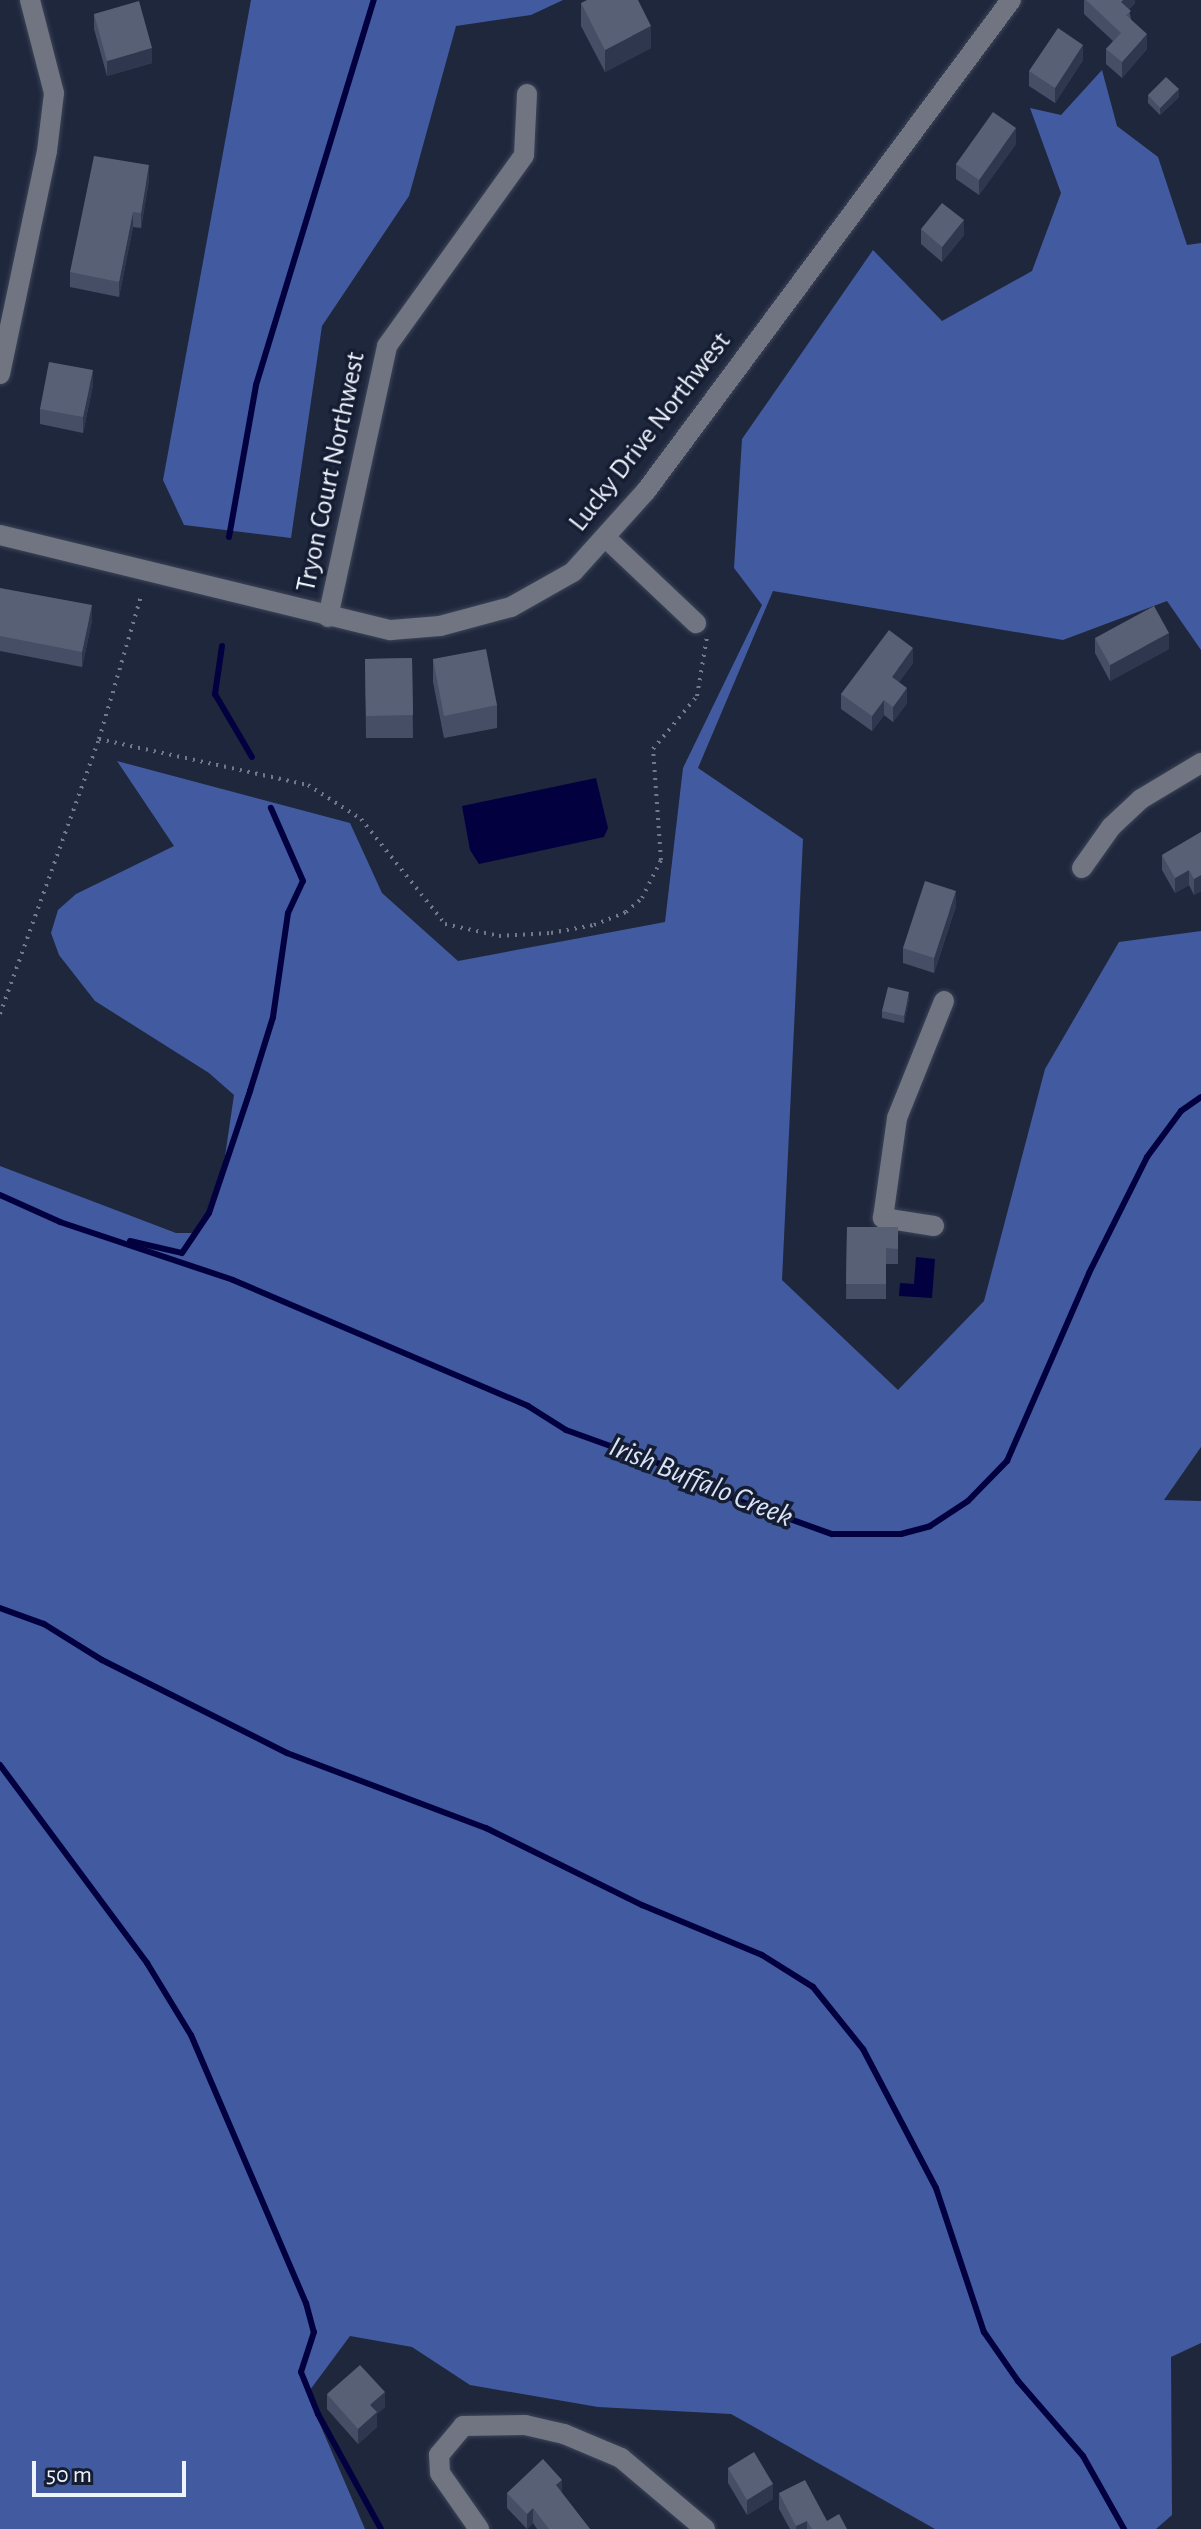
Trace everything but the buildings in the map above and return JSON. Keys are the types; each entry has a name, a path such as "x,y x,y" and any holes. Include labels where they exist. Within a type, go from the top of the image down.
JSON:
{"street":[{"path":"0,374 47,151 54,93 30,0"},
{"name":"Lucky Drive Northwest","path":"0,535 391,630 440,626 511,607 573,572 606,538 1011,0"},
{"name":"Tryon Court Northwest","path":"328,617 387,346 524,155 527,94"},
{"path":"606,538 696,623"},
{"path":"1082,868 1111,827 1141,799 1201,763"},
{"path":"934,1226 883,1218 897,1118 944,1001"},
{"path":"479,2529 440,2473 439,2455 463,2426 525,2425 564,2434 621,2458 705,2529"}],"path":[{"path":"0,1014 99,739 141,596"},
{"path":"99,739 317,790 361,819 445,924 499,936 594,925 626,912 642,898 661,860 653,749 697,696 709,640 696,623"}],"shaded area":[{"path":"251,0 563,0 531,15 456,26 409,196 322,326 291,538 184,525 163,480"},
{"path":"1102,70 1117,126 1158,157 1187,245 1201,243 1201,650 1167,601 1063,640 773,591 698,768 803,839 782,1280 898,1390 984,1301 1045,1069 1119,942 1201,931 1201,1447 1164,1500 1201,1501 1201,2343 1171,2357 1172,2515 1156,2529 935,2529 731,2414 598,2407 470,2385 412,2347 350,2336 307,2394 365,2529 0,2529 0,1166 176,1233 199,1233 224,1163 234,1095 209,1073 95,1001 59,955 51,933 58,910 76,894 174,846 117,761 350,823 382,893 458,961 665,922 683,768 762,605 734,568 742,439 873,250 942,321 1032,271 1061,193 1030,108 1061,115"},
{"path":"596,778 608,828 604,837 479,864 470,850 462,806"},
{"path":"916,1257 935,1259 932,1298 899,1296 900,1283 914,1284"}],"waterway":[{"path":"229,537 256,385 374,0"},
{"path":"222,646 215,694 252,757"},
{"path":"130,1241 182,1253 209,1213 250,1091 273,1017 288,913 303,881 271,808"},
{"name":"Irish Buffalo Creek","path":"0,1195 60,1222 233,1280 528,1406 566,1430 677,1470 734,1499 832,1534 901,1534 930,1526 968,1501 1007,1461 1089,1273 1147,1157 1181,1111 1201,1097"},
{"path":"0,1608 44,1624 102,1660 287,1753 486,1828 642,1905 762,1955 813,1987 863,2049 936,2188 984,2332 1018,2381 1083,2456 1124,2529"},
{"path":"0,1765 147,1963 191,2035 306,2303 314,2332 301,2372 318,2414 381,2529"}]}
